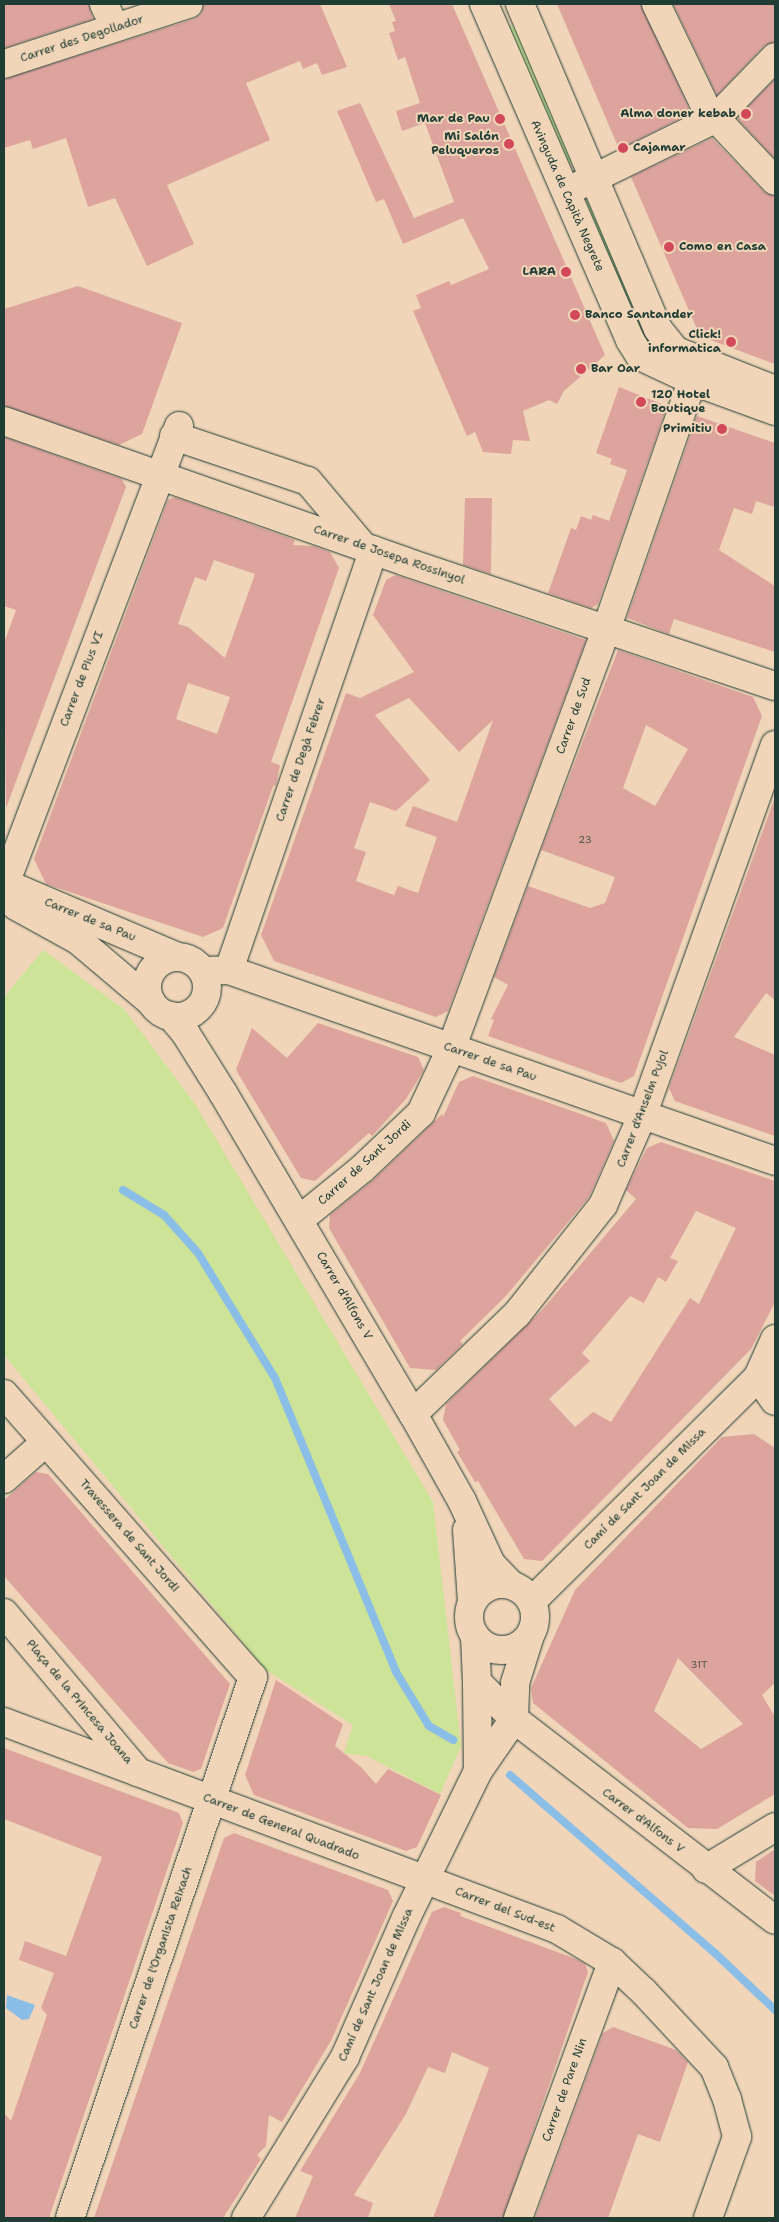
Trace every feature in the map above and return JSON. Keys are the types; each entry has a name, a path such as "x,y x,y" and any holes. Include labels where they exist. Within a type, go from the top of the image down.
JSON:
{"street":[{"name":"Carrer des Degollador","path":"4,64 109,16 190,4"},
{"path":"486,9 518,4 658,330 685,366 775,411"},
{"path":"656,4 706,108 775,181"},
{"name":"Avinguda de Capità Negrete","path":"486,9 630,340 640,356 685,366"},
{"path":"566,194 594,178 715,119 775,57"},
{"path":"685,366 775,390"},
{"name":"Carrer de Sud","path":"451,1049 606,630 685,366"},
{"name":"Carrer de Josepa Rossinyol","path":"4,421 368,548 521,592 606,630 775,686"},
{"name":"Carrer de Pius VI","path":"4,889 177,431 308,481 368,548"},
{"name":"Carrer de Degà Febrer","path":"216,971 368,548"},
{"name":"Carrer d'Anselm Pujol","path":"413,1414 517,1314 567,1254 603,1205 642,1116 775,745"},
{"name":"Carrer de sa Pau","path":"4,889 175,956"},
{"name":"Carrer de sa Pau","path":"4,889 78,940 161,1009"},
{"path":"175,956 191,960 216,971 207,980 206,998 188,1015 161,1009 147,988 150,972 160,961 175,956"},
{"name":"Carrer de sa Pau","path":"216,971 451,1049 775,1161"},
{"name":"Carrer d'Alfons V","path":"206,998 209,1046 223,1093"},
{"name":"Carrer d'Alfons V","path":"161,1009 186,1034 223,1093 413,1414 462,1501 491,1564 510,1584"},
{"name":"Carrer de Sant Jordi","path":"299,1220 363,1168 421,1113 451,1049"},
{"path":"775,1340 758,1377 775,1401"},
{"name":"Camí de Sant Joan de Missa","path":"532,1601 758,1377"},
{"name":"Travessera de Sant Jordi","path":"4,1394 254,1677"},
{"path":"4,1479 46,1442"},
{"name":"Carrer d'Alfons V","path":"462,1501 468,1536 472,1601"},
{"path":"514,1719 515,1683 536,1618 532,1601 523,1590 510,1584 484,1588 472,1601 469,1619 475,1636 489,1648 507,1650 524,1642 530,1635"},
{"name":"Plaça de la Princesa Joana","path":"4,1612 139,1773"},
{"name":"Camí de Sant Joan de Missa","path":"475,1636 478,1771"},
{"name":"Carrer de l'Organista Reixach","path":"70,2218 254,1677"},
{"path":"477,1682 514,1719"},
{"name":"Carrer d'Alfons V","path":"514,1719 706,1869 775,1920"},
{"name":"Camí de Sant Joan de Missa","path":"246,2218 344,2057 424,1880 478,1771 514,1719"},
{"name":"Plaça de la Princesa Joana","path":"4,1722 139,1773"},
{"name":"Carrer de General Quadrado","path":"139,1773 424,1880"},
{"path":"706,1869 775,1827"},
{"name":"Carrer del Sud-est","path":"424,1880 557,1929 612,1962 644,1992 714,2068 737,2138 708,2218"},
{"name":"Carrer de Pare Nin","path":"518,2218 612,1962"}],"green space":[{"path":"517,23 578,160 564,166 506,28"},
{"path":"593,199 649,325 636,331 583,204"},
{"path":"43,950 125,1010 197,1107 433,1502 461,1746 440,1794 367,1756 344,1753 353,1725 266,1670 4,1355 4,997"}],"water":[{"path":"7,1995 35,2005 29,2019 22,2020 6,2008"}],"building":[{"path":"4,4 89,4 93,19 4,48"},
{"path":"204,4 320,4 347,67 322,75 317,63 303,69 300,61 246,83 270,140 167,185 194,244 147,266 115,198 88,207 66,138 33,149 30,140 4,148 4,79 194,19 201,14"},
{"path":"389,4 452,4 605,355 564,391 557,404 549,400 523,411 530,441 513,440 511,454 483,452 475,432 467,436 413,311 421,308 416,295 449,281 451,285 489,269 463,218 403,244 384,199 376,202 337,111 360,103 414,218 454,202 425,123 402,131 396,111 420,103 405,57 398,60 389,33 395,31 392,22 396,21"},
{"path":"557,4 641,4 691,113 619,149"},
{"path":"673,4 775,4 775,42 764,46 717,95"},
{"path":"775,79 775,159 737,118"},
{"path":"712,138 764,192 775,196 775,364 700,336 631,177"},
{"path":"78,286 182,323 142,434 119,445 4,406 4,309"},
{"path":"619,387 667,406 598,604 591,608 548,593 571,528 576,530 581,516 591,520 593,515 609,521 627,470 610,464 612,459 596,453"},
{"path":"697,416 775,443 775,507 756,501 752,514 734,508 719,550 775,586 775,652 674,619 669,634 627,618"},
{"path":"4,437 122,479 126,487 6,808 4,643 16,610 4,606"},
{"path":"174,497 295,540 293,545 313,546 330,552 339,568 271,762 280,765 276,785 273,786 223,928 203,937 46,884 34,859 168,500","holes":["214,560 255,574 225,658 188,627 178,624 195,577 206,581","188,683 230,697 217,734 176,719"]},
{"path":"465,498 492,498 491,574 463,565"},
{"path":"395,575 586,640 448,1011 436,1017 274,961 261,935 346,693 360,698 414,672 373,615 386,580","holes":["409,698 459,752 493,720 457,822 413,806 405,826 437,837 418,893 398,886 394,895 356,881 366,852 354,848 370,802 396,811 430,780 375,715"]},
{"path":"618,650 753,697 762,716 634,1076 621,1083 488,1036 494,1020 491,1019 508,985 494,977 528,886 590,908 605,903 615,877 541,850","holes":["646,725 688,749 655,806 623,788"]},
{"path":"774,800 775,1000 766,993 734,1037 775,1055 775,1136 675,1101 669,1088"},
{"path":"318,1023 418,1057 424,1070 406,1099 372,1136 369,1133 315,1181 301,1178 236,1070 252,1028 287,1058"},
{"path":"473,1076 606,1123 614,1141 589,1197 505,1297 460,1341 463,1344 436,1370 410,1368 329,1228 330,1215 374,1179 442,1114 443,1117 459,1082"},
{"path":"661,1142 775,1181 775,1302 751,1349 542,1561 524,1559 478,1481 475,1482 457,1452 460,1450 443,1420 446,1404 543,1309 636,1199 626,1190 647,1148","holes":["696,1211 736,1228 699,1304 690,1298 611,1422 593,1412 575,1427 549,1399 590,1361 582,1353 630,1296 644,1303 658,1277 666,1282 678,1261 670,1258"]},
{"path":"754,1434 775,1448 775,1683 762,1695 775,1717 775,1794 717,1829 688,1828 533,1703 531,1688 575,1590 722,1437","holes":["678,1658 743,1724 701,1749 654,1711"]},
{"path":"36,1472 48,1474 230,1684 201,1769 193,1772 168,1763 4,1576 4,1500"},
{"path":"276,1680 343,1724 335,1746 361,1767 376,1784 388,1769 441,1795 417,1847 406,1851 254,1795 245,1775"},
{"path":"4,1748 179,1813 183,1823 49,2218 4,2218 4,2113 11,2121 47,2015 41,2008 54,1973 19,1960 25,1941 66,1956 102,1857 4,1819"},
{"path":"234,1833 388,1890 393,1901 331,2041 282,2122 269,2115 266,2146 257,2155 261,2159 223,2218 94,2218 224,1838"},
{"path":"775,1849 775,1896 755,1881 756,1862"},
{"path":"444,1907 461,1913 460,1916 576,1959 585,1964 588,1972 503,2218 433,2218 489,2068 452,2052 445,2073 428,2067 406,2114 354,2195 373,2203 368,2218 295,2218 313,2176 300,2171 360,2073 432,1912"},
{"path":"613,2027 676,2050 688,2062 660,2142 638,2134 608,2218 535,2218 603,2033"}],"waterway":[{"path":"123,1190 164,1215 198,1253 275,1378 396,1672 429,1726 453,1740"},
{"path":"510,1775 715,1953 775,2010"}],"place":[{"name":"Alma doner kebab","path":"746,114"},
{"name":"Mar de Pau","path":"500,119"},
{"name":"Mi Salón Peluqueros","path":"509,144"},
{"name":"Cajamar","path":"623,148"},
{"name":"Como en Casa","path":"669,247"},
{"name":"LARA","path":"566,272"},
{"name":"Banco Santander","path":"575,315"},
{"name":"Click! informatica","path":"731,342"},
{"name":"Bar Oar","path":"581,369"},
{"name":"120 Hotel Boutique","path":"641,402"},
{"name":"Primitiu","path":"722,429"}]}
